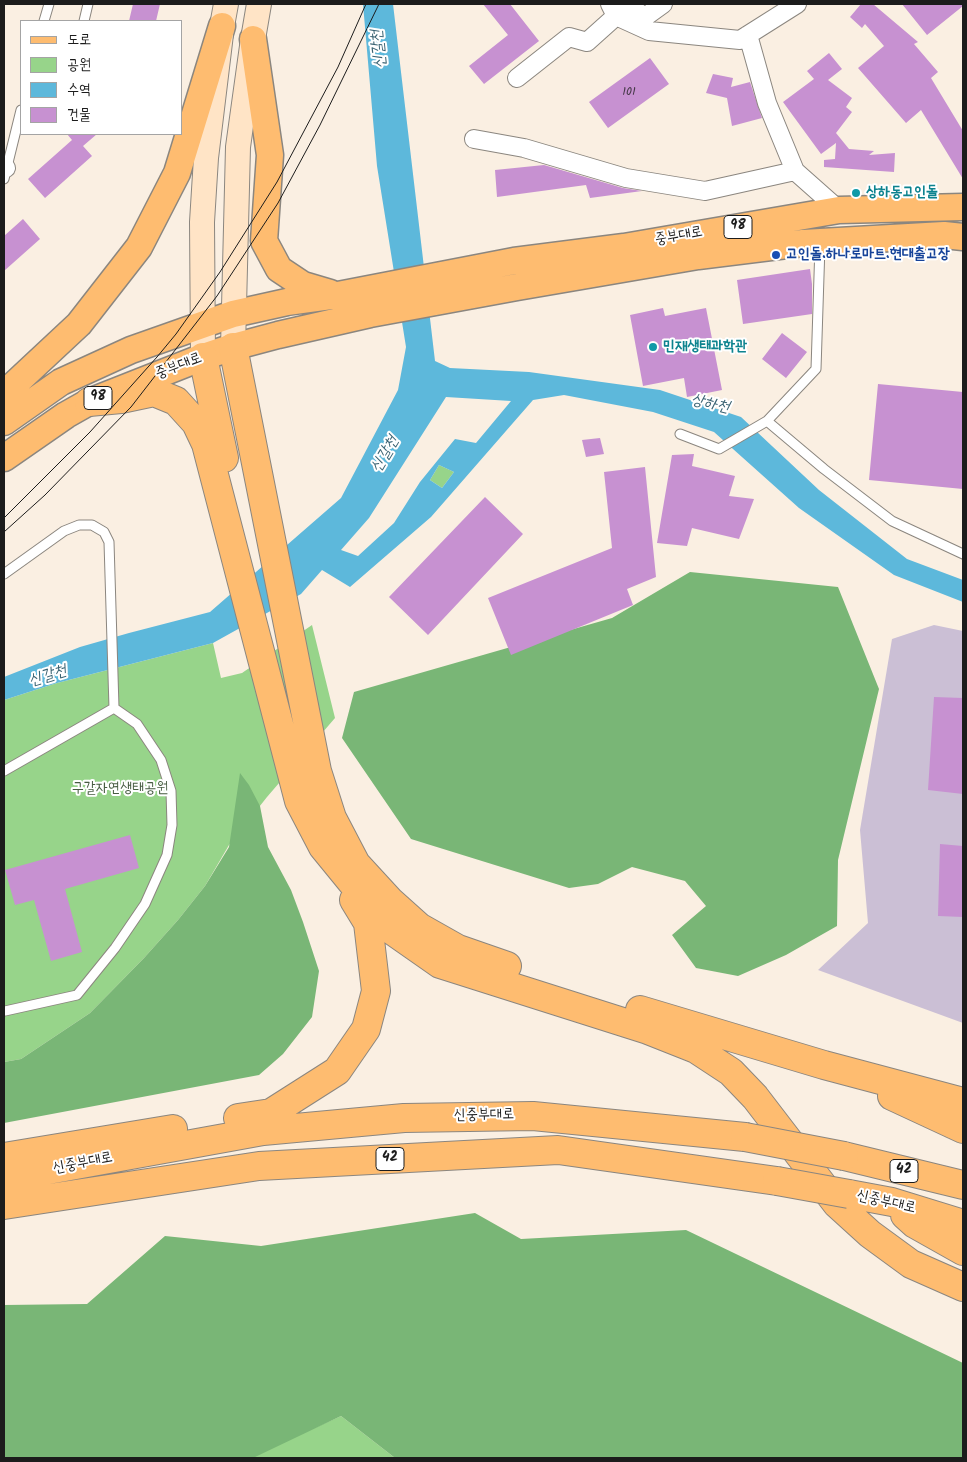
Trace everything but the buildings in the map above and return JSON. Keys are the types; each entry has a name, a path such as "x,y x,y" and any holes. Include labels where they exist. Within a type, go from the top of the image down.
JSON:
{"highway":[{"path":"233,347 316,771 332,818 356,864 390,901 419,927 458,948 564,987 824,1065 963,1102"},
{"path":"4,1156 271,1113 337,1071 366,1030 376,991 368,922 323,848 299,801 286,756 203,357"},
{"path":"89,402 121,399 154,392 176,402 196,423 206,444 271,690"},
{"path":"323,848 390,929 440,964 648,1030 696,1049 731,1072 755,1096 837,1204 870,1234 911,1264 963,1288"},
{"path":"824,1065 963,1129"},
{"name":"신중부대로","path":"4,1178 262,1131 404,1118 533,1116 745,1138 844,1156 963,1186"},
{"name":"신중부대로","path":"4,1205 259,1166 558,1150 777,1181 849,1194 892,1202 963,1224"},
{"path":"892,1202 915,1224 963,1251"}],"main road":[{"path":"233,347 238,147 259,4"},
{"path":"203,357 202,213 206,158 224,15"},
{"path":"4,394 79,324 139,247 177,173 224,15"},
{"path":"253,39 270,156 264,241 279,269 303,285 338,295"},
{"name":"중부대로","path":"4,458 66,415 89,402 203,357 278,335 369,301 514,261 624,247 839,210 963,207"},
{"name":"중부대로","path":"369,301 517,287 698,256 803,243 944,236 963,237"},
{"name":"98","path":"4,422 61,382 131,350 204,323 233,314 287,302 338,295 369,301"}],"street":[{"path":"617,8 645,17 663,4"},
{"path":"617,8 649,31 744,38 797,4"},
{"path":"517,78 569,37 588,42 617,8"},
{"path":"744,38 767,103 795,171 839,210"},
{"path":"474,139 524,148 626,178 705,191 795,171"}],"lane":[{"path":"44,20 49,4"},
{"path":"84,20 88,4"},
{"path":"5,171 20,114"},
{"path":"680,434 719,449 767,421 816,369 820,242"},
{"path":"767,421 824,469 892,521 963,554"},
{"path":"4,574 64,531 79,525 92,524 104,532 109,542 114,708"},
{"path":"4,771 114,708"},
{"path":"6,1011 76,995 115,948 145,904 167,855 172,825 171,791 161,760 138,724 114,708"}],"shaded area":[{"path":"934,625 963,631 963,1023 818,970 868,923 860,830 892,639"}],"green space":[{"path":"439,465 454,472 442,488 430,480"},
{"path":"690,572 838,587 879,689 838,860 837,926 786,955 738,976 696,968 672,935 706,906 685,881 632,867 598,884 569,888 411,839 342,738 354,692 612,618"},
{"name":"구갈자연생태공원","path":"312,625 335,718 267,797 229,845 205,886 144,958 90,1013 21,1059 4,1062 4,700 57,683 213,643 221,678 242,673"},
{"path":"240,773 260,806 268,847 291,890 319,971 312,1017 283,1054 259,1075 4,1123 4,1062 21,1059 90,1013 144,958 205,886 229,847"},
{"path":"475,1213 521,1239 686,1230 963,1363 963,1458 395,1458 341,1416 253,1458 4,1458 4,1305 87,1304 165,1236 261,1246"},
{"path":"341,1416 395,1458 248,1458"}],"water":[{"name":"신갈천","path":"363,4 393,4 435,361 450,368 529,372 660,390 741,417 819,490 907,559 963,580 963,602 894,575 799,508 714,432 653,412 564,395 533,400 431,517 350,587 322,570 301,594 213,643 57,683 4,700 4,677 80,647 210,612 341,498 398,390 406,347 377,166","holes":["446,397 511,401 476,443 455,439 420,482 394,523 358,556 341,550 369,518","439,465 454,472 442,488 430,480"]}],"tram line":[{"path":"4,518 90,432 157,357 176,334 220,272 277,182 338,67 366,4"},
{"path":"4,532 45,495 131,407 217,296 278,203 320,125 379,4"}],"place":[{"name":"상하동고인돌","path":"856,193"},
{"name":"고인돌.하나로마트.현대출고장","path":"776,255"},
{"name":"민재생태과학관","path":"653,347"}],"water label":[{"name":"상하천","path":"710,405"}]}
